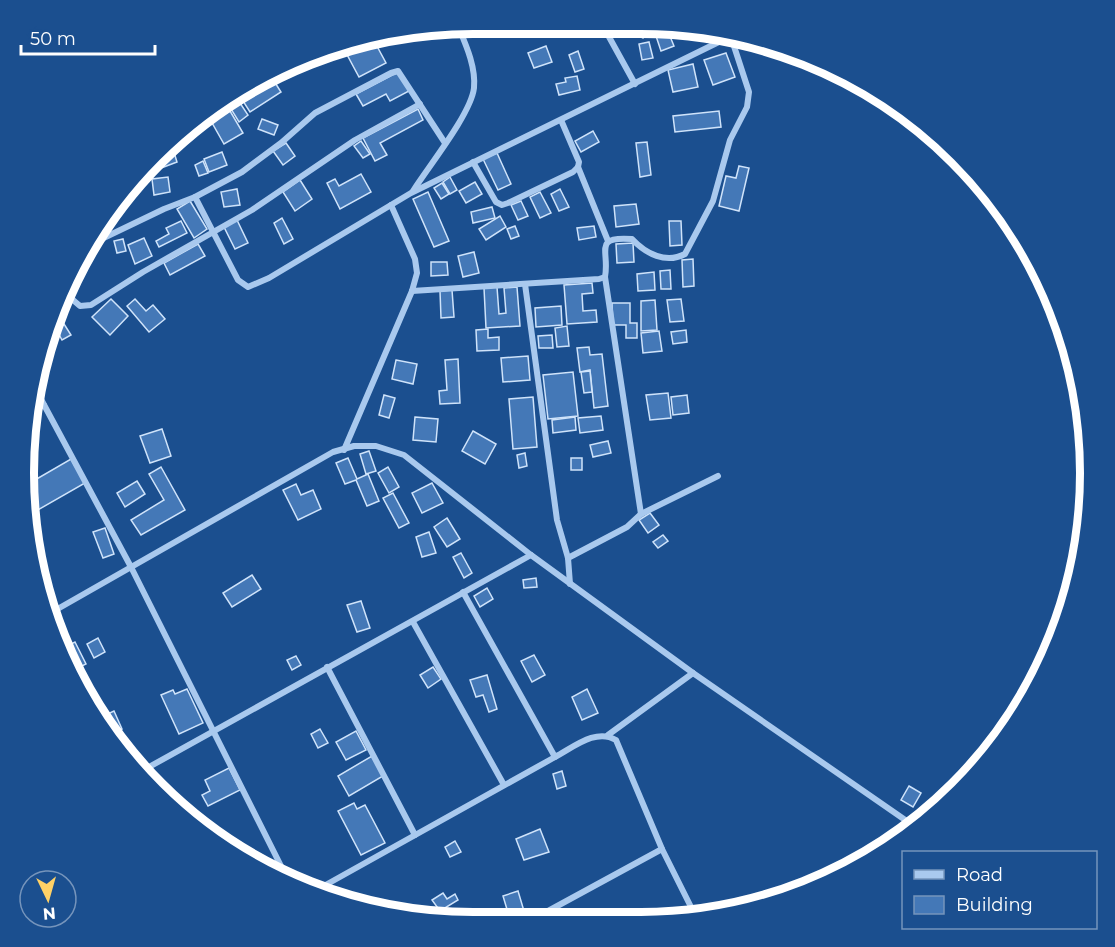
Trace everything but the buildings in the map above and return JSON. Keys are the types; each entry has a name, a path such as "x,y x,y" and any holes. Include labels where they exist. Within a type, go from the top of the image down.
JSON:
{"street":[{"path":"411,193 470,105 474,87 470,55 461,34"},
{"path":"607,34 635,84"},
{"path":"195,197 238,280 248,287 268,278 411,193 720,42"},
{"path":"641,514 605,277 605,247 608,242 617,238 632,239 656,257 677,258 689,249 713,201 730,140 747,107 749,92 732,44"},
{"path":"103,238 195,197 242,172 281,143 315,113 391,73 401,73 445,143"},
{"path":"72,298 80,306 91,305 143,272 252,210 355,140 420,104"},
{"path":"561,120 608,242"},
{"path":"473,162 496,202 502,205 573,172 578,167"},
{"path":"344,450 412,291 417,273 415,259 391,205"},
{"path":"412,291 605,277"},
{"path":"525,284 557,520 568,558 570,584"},
{"path":"41,399 131,567 282,868"},
{"path":"40,407 44,405"},
{"path":"56,610 333,452 354,446 376,446 404,455 570,584 693,673 909,822"},
{"path":"568,558 627,527 641,514 718,476"},
{"path":"148,768 531,555"},
{"path":"464,592 555,757"},
{"path":"412,622 504,785"},
{"path":"327,667 415,835"},
{"path":"608,735 693,673"},
{"path":"324,886 596,735 608,735 616,740 662,849 692,910"},
{"path":"546,912 662,849"}]}
